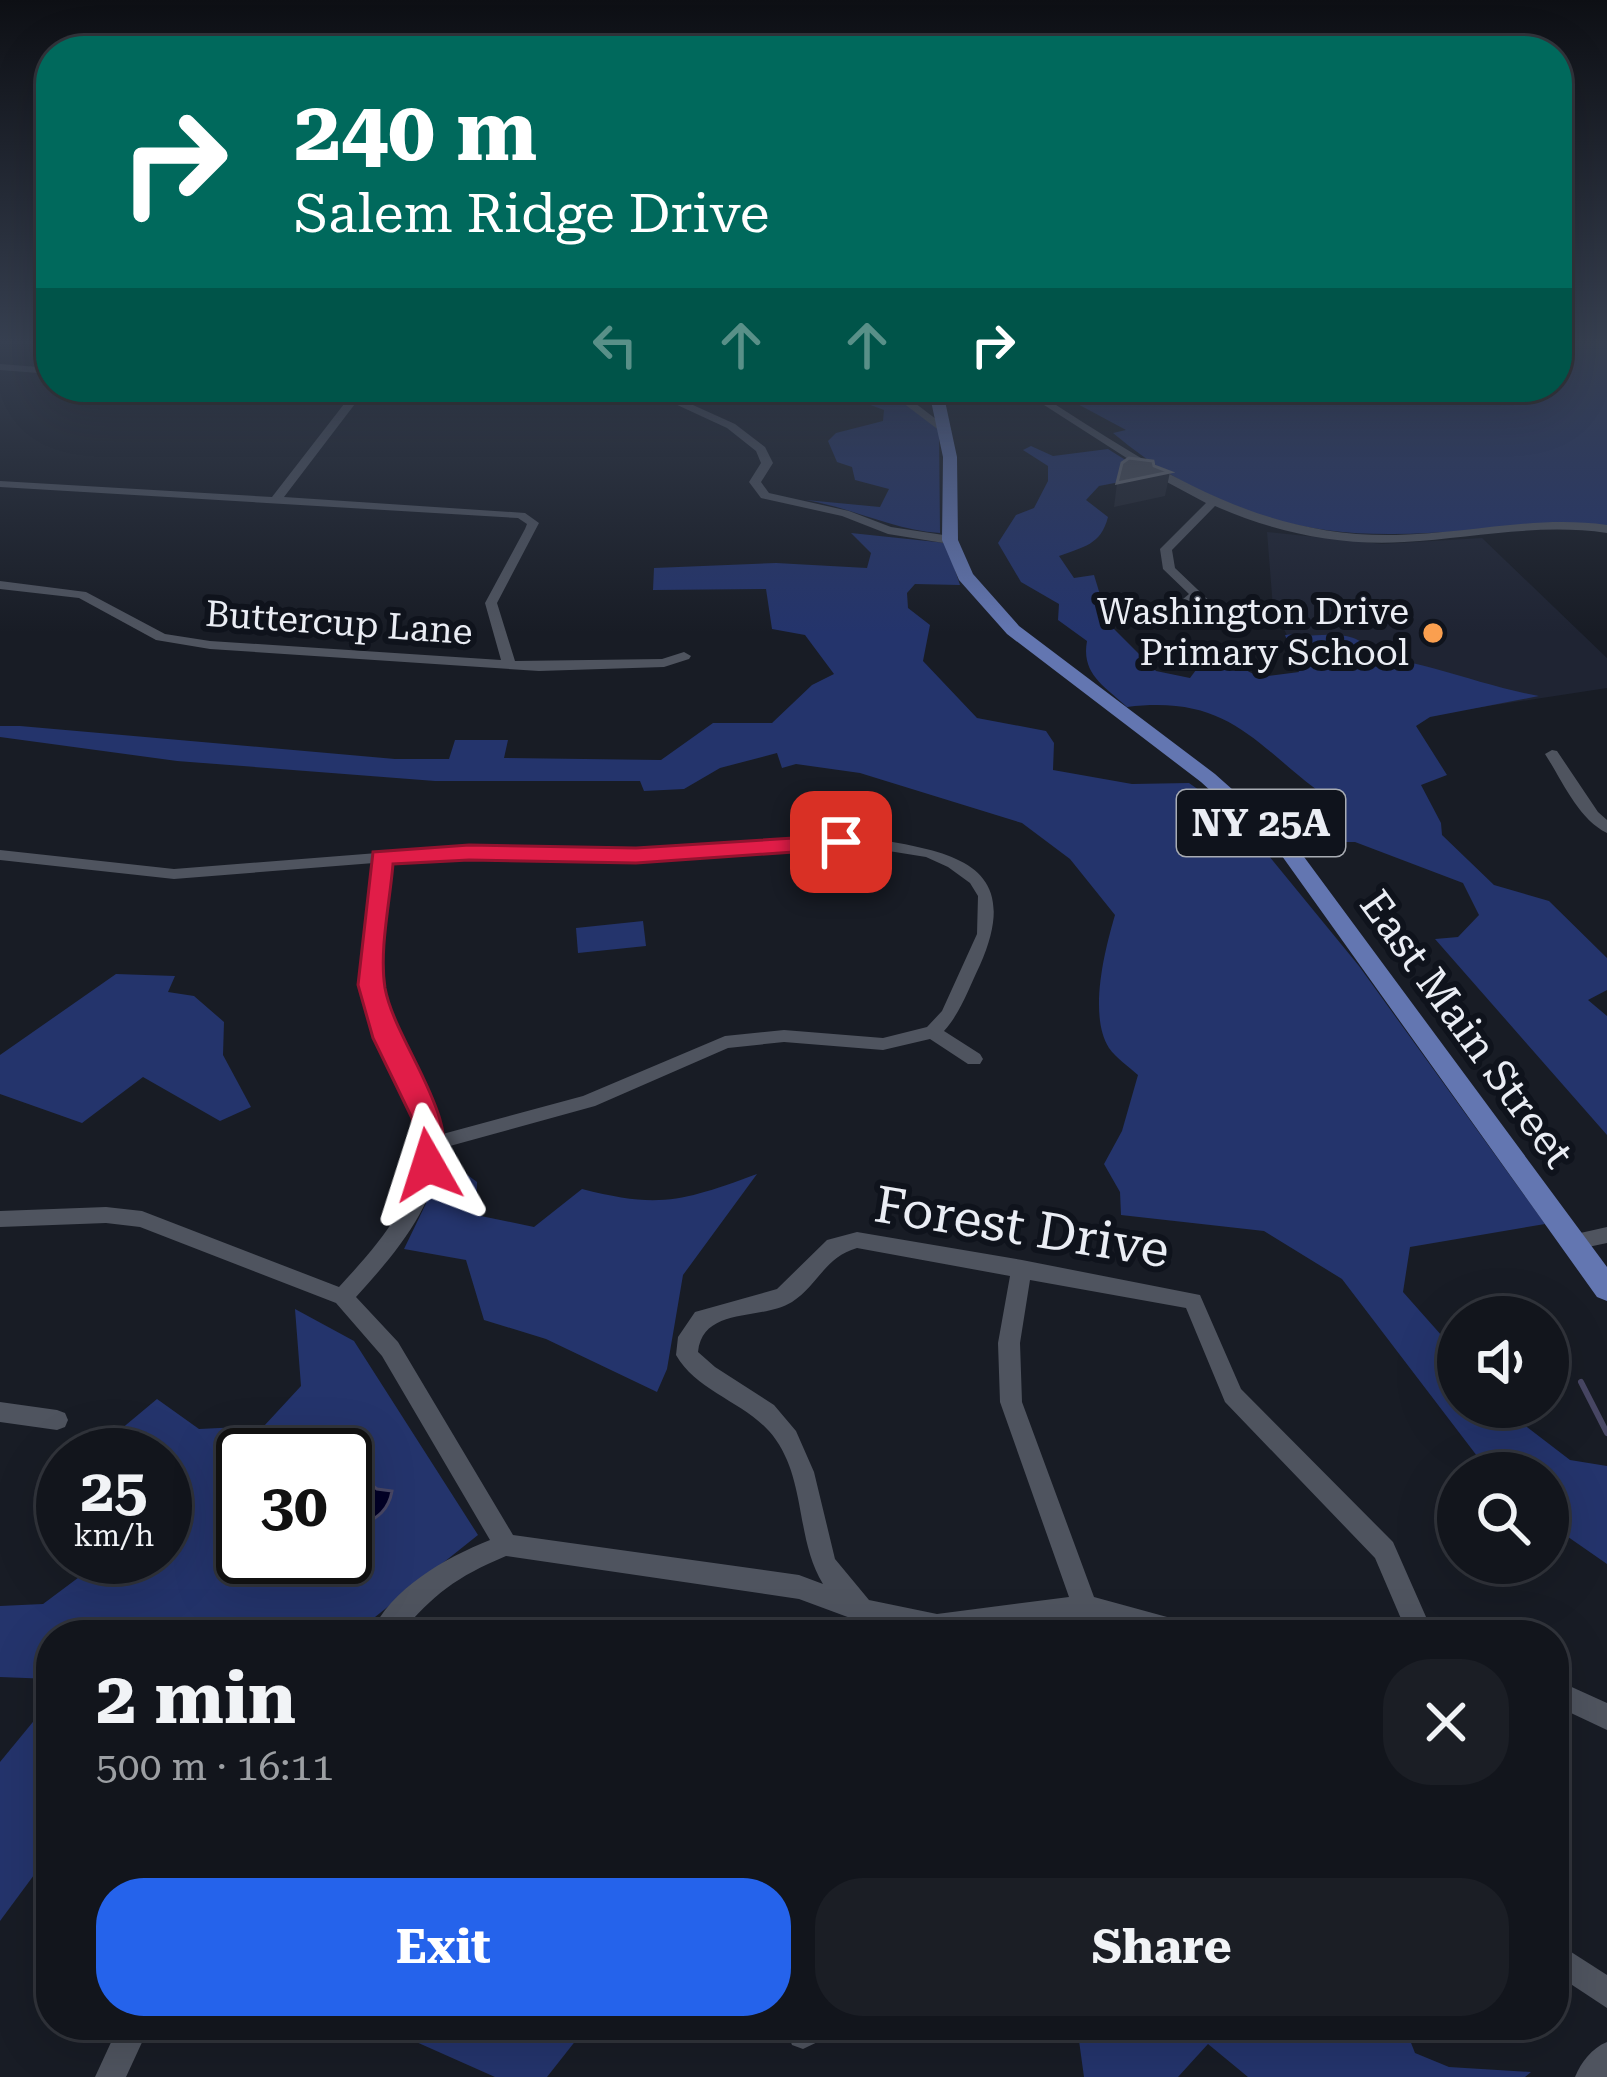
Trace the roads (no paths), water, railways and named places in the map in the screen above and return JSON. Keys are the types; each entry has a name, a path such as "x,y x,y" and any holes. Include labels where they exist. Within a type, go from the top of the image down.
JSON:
{"main road":[{"name":"East Main Street","path":"946,440 950,540 965,576 1013,630 1208,778 1288,851 1607,1289"}],"street":[{"path":"274,501 322,440"},
{"path":"749,440 767,463 755,482 765,496 845,513 889,530 950,540"},
{"path":"1106,440 1210,505 1264,524 1370,540 1539,526 1607,529"},
{"path":"0,484 530,518 531,529 491,603 509,665"},
{"path":"1197,594 1169,569 1166,549 1210,505"},
{"name":"Buttercup Lane","path":"0,585 82,595 145,631 182,641 509,665 664,663 684,656"},
{"path":"1552,754 1558,769 1607,828"},
{"path":"0,855 174,874 469,853 636,856 841,842 930,853 976,880 986,896 989,915 949,1014 933,1032 883,1044 784,1036 725,1042 588,1101 432,1144"},
{"path":"343,1297 400,1226 415,1198 432,1144 427,1118 377,1012 371,985 382,858"},
{"path":"933,1032 974,1059"},
{"path":"0,1220 106,1215 142,1219 343,1297 390,1349 506,1545"},
{"path":"1574,1242 1607,1235"},
{"name":"Forest Drive","path":"872,1620 825,1567 807,1480 776,1423 752,1401 701,1373 687,1355 689,1337 704,1318 784,1296 834,1246 857,1240 1193,1301 1233,1395 1384,1550 1414,1620"},
{"path":"1022,1268 1009,1343 1011,1402 1084,1607"},
{"path":"0,1412 56,1420"},
{"path":"395,1620 456,1564 506,1545 799,1587 904,1620"},
{"path":"988,1620 1084,1607 1133,1620"},
{"path":"1569,1699 1607,1717"},
{"path":"1569,1966 1607,1993"},
{"path":"110,2077 128,2040"},
{"path":"1590,2077 1607,2056"}],"waterway":[{"path":"1581,1382 1607,1433"}],"place":[{"name":"Washington Drive Primary School","path":"1433,633"}]}
